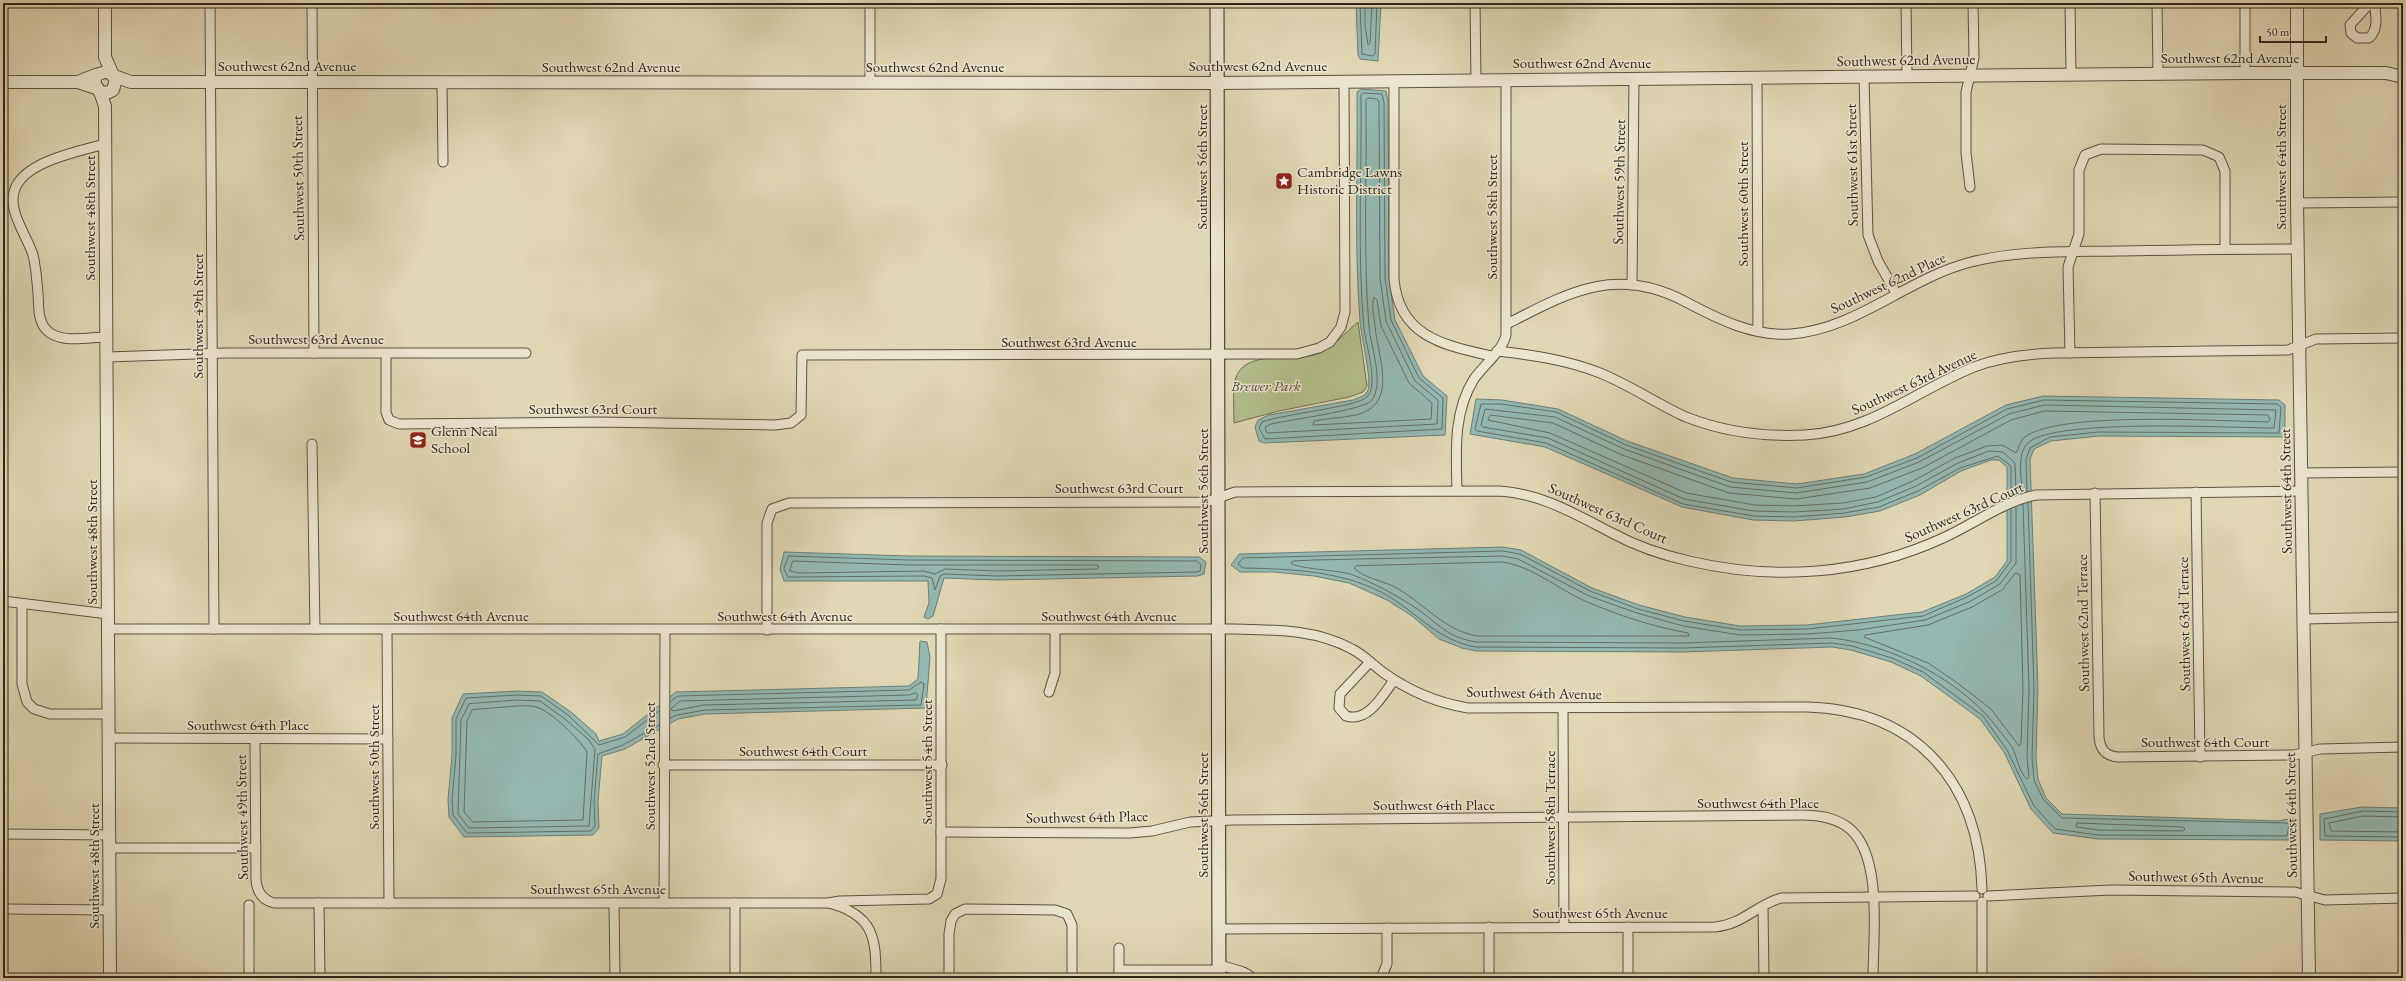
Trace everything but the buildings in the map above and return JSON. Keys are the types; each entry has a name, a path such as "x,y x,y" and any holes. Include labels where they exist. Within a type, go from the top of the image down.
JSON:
{"main road":[{"name":"Southwest 56th Street","path":"1217,3 1219,355 1219,971"}],"street":[{"name":"Southwest 48th Street","path":"105,3 105,57 102,60 105,82 106,144 110,978"},
{"name":"Southwest 49th Street","path":"210,3 214,629"},
{"name":"Southwest 50th Street","path":"312,3 314,353"},
{"path":"870,3 870,83"},
{"path":"1475,3 1476,80"},
{"path":"1906,3 1907,76"},
{"path":"1970,187 1967,171 1965,142 1966,92 1974,58 1973,3"},
{"path":"2070,3 2072,75"},
{"path":"2157,3 2158,74"},
{"path":"2245,3 2245,73"},
{"name":"Southwest 64th Street","path":"2297,3 2297,203 2309,978"},
{"path":"2370,3 2350,24 2351,33 2357,38 2369,38 2374,31 2376,19 2374,3"},
{"name":"Southwest 62nd Avenue","path":"3,82 1218,83 2245,73 2386,73 2403,69"},
{"name":"Southwest 62nd Avenue","path":"2386,73 2403,78"},
{"name":"Southwest 61st Street","path":"1864,77 1868,235 1878,261 1896,293"},
{"name":"Southwest 60th Street","path":"1756,78 1758,331"},
{"name":"Southwest 59th Street","path":"1632,285 1634,79"},
{"name":"Southwest 58th Street","path":"1494,354 1505,343 1507,324 1506,80"},
{"name":"Southwest 63rd Avenue","path":"797,420 802,411 802,355 1297,354 1319,348 1333,339 1341,327 1345,312 1344,81"},
{"name":"Southwest 63rd Avenue","path":"1394,81 1394,279 1397,300 1403,312 1415,327 1435,340 1456,348 1494,354 1550,358 1579,365 1621,383 1696,420 1729,430 1770,435 1812,434 1867,421 1890,411 1949,379 1993,361 2024,355 2288,350 2316,339 2403,338"},
{"path":"442,83 443,162"},
{"path":"106,144 45,163 29,171 16,187 13,202 14,212 34,259 39,315 44,327 50,333 63,337 107,337"},
{"path":"2070,353 2068,267 2079,234 2078,174 2084,157 2093,151 2101,149 2199,149 2211,152 2218,157 2224,166 2225,249"},
{"path":"2297,203 2403,202"},
{"name":"Southwest 62nd Place","path":"1507,324 1573,292 1607,285 1632,285 1666,293 1720,320 1758,331 1788,334 1823,328 1844,320 1929,277 1970,262 2013,255 2073,251 2298,249"},
{"name":"Southwest 63rd Avenue","path":"107,357 314,353 526,353"},
{"name":"Southwest 63rd Court","path":"386,354 385,409 389,420 401,424 598,422 776,425 787,424 797,420"},
{"path":"1457,490 1457,441 1460,413 1471,384 1494,354"},
{"path":"312,444 315,629"},
{"path":"2301,473 2403,472"},
{"name":"Southwest 63rd Court","path":"767,630 766,534 771,511 778,505 795,503 1206,502 1234,492 1500,491 1532,495 1553,502 1618,536 1661,553 1716,567 1762,573 1837,569 1886,559 1941,539 2004,506 2032,496 2095,493 2302,491"},
{"name":"Southwest 63rd Terrace","path":"2196,492 2200,756"},
{"name":"Southwest 62nd Terrace","path":"2095,493 2099,737 2104,752"},
{"path":"3,601 108,614"},
{"path":"22,604 22,691 27,702 34,709 50,714 109,714"},
{"path":"2304,619 2403,617"},
{"name":"Southwest 64th Avenue","path":"109,629 1287,630 1306,633 1347,646 1394,680 1433,700 1458,706 1482,709 1819,707 1854,713 1884,723 1917,745 1953,781 1964,802 1976,836 1982,896 1982,978"},
{"name":"Southwest 50th Street","path":"387,630 388,903"},
{"name":"Southwest 52nd Street","path":"664,903 663,765 665,630"},
{"name":"Southwest 54th Street","path":"937,894 941,879 941,630"},
{"path":"1049,692 1055,673 1055,630"},
{"path":"1370,662 1340,694 1339,708 1346,716 1354,718 1367,713 1394,680"},
{"name":"Southwest 58th Terrace","path":"1564,709 1564,926"},
{"name":"Southwest 64th Place","path":"109,738 388,739"},
{"name":"Southwest 49th Street","path":"255,739 256,880 260,894"},
{"name":"Southwest 64th Court","path":"2104,752 2110,756 2118,757 2294,755 2320,749 2403,747"},
{"name":"Southwest 64th Court","path":"663,765 942,765"},
{"name":"Southwest 64th Place","path":"941,832 1130,833 1152,831 1190,822 1219,820 1801,815 1827,818 1850,829 1863,845 1869,860 1873,897"},
{"path":"3,834 110,835"},
{"path":"110,848 256,848"},
{"name":"Southwest 65th Avenue","path":"1219,929 1722,926 1743,920 1775,900 1788,898 1982,896 2112,890 2295,892 2324,900 2403,898"},
{"name":"Southwest 65th Avenue","path":"260,894 267,901 274,903 828,903 840,901 924,899 933,898 937,894"},
{"path":"1873,897 1873,978"},
{"path":"320,903 320,978"},
{"path":"614,903 615,978"},
{"path":"735,903 735,978"},
{"path":"828,903 844,909 869,928 875,945 876,978"},
{"path":"249,905 249,978"},
{"path":"1763,907 1764,978"},
{"path":"3,909 110,910"},
{"path":"949,978 950,927 955,914 965,909 1054,910 1067,914 1072,925 1072,978"},
{"path":"1628,926 1628,978"},
{"path":"1489,927 1490,978"},
{"path":"1381,978 1386,964 1387,928"},
{"path":"1119,948 1119,974 1230,970 1245,972 1252,978"}],"green space":[{"name":"Brewer Park","path":"1358,322 1367,386 1363,392 1349,397 1279,411 1234,423 1234,386 1238,374 1245,365 1267,358 1317,354 1333,344"}],"water":[{"path":"1356,3 1381,3 1378,61 1360,59 1358,55"},
{"path":"1361,89 1386,91 1388,101 1389,278 1395,320 1423,376 1447,396 1445,435 1264,443 1259,441 1255,427 1258,420 1269,415 1353,400 1364,395 1368,390 1369,377 1360,321 1357,264 1357,92"},
{"path":"2043,396 2279,400 2285,405 2285,437 2099,436 2051,441 2034,449 2030,459 2038,689 2036,757 2038,779 2046,798 2062,814 2278,821 2294,818 2291,840 2098,839 2053,833 2031,809 2004,752 1980,719 1921,676 1891,662 1851,650 1832,647 1683,652 1476,651 1462,648 1439,639 1412,616 1387,600 1349,583 1314,576 1274,572 1240,572 1231,565 1239,554 1503,547 1521,550 1592,588 1639,605 1685,617 1740,626 1807,625 1922,612 1966,594 1995,577 2007,561 2007,467 1999,460 1991,460 1961,471 1920,495 1880,511 1845,517 1794,521 1753,520 1682,507 1545,447 1470,434 1476,399 1502,400 1558,409 1627,441 1733,478 1797,484 1864,474 1915,454 2006,405"},
{"path":"784,552 908,556 1199,557 1206,562 1204,574 1198,576 997,580 944,578 933,616 928,619 924,617 929,603 928,581 784,581 780,569"},
{"path":"920,641 927,642 930,657 926,708 705,714 678,719 625,749 602,756 598,801 599,828 593,835 464,837 449,817 448,800 452,755 452,718 463,694 517,691 542,692 571,712 596,734 599,741 623,734 676,692 909,686 918,679"},
{"path":"2362,807 2403,808 2403,841 2320,840 2320,814"}],"place":[{"name":"Cambridge Lawns Historic District","path":"1284,181"},
{"name":"Glenn Neal School","path":"418,440"}]}
